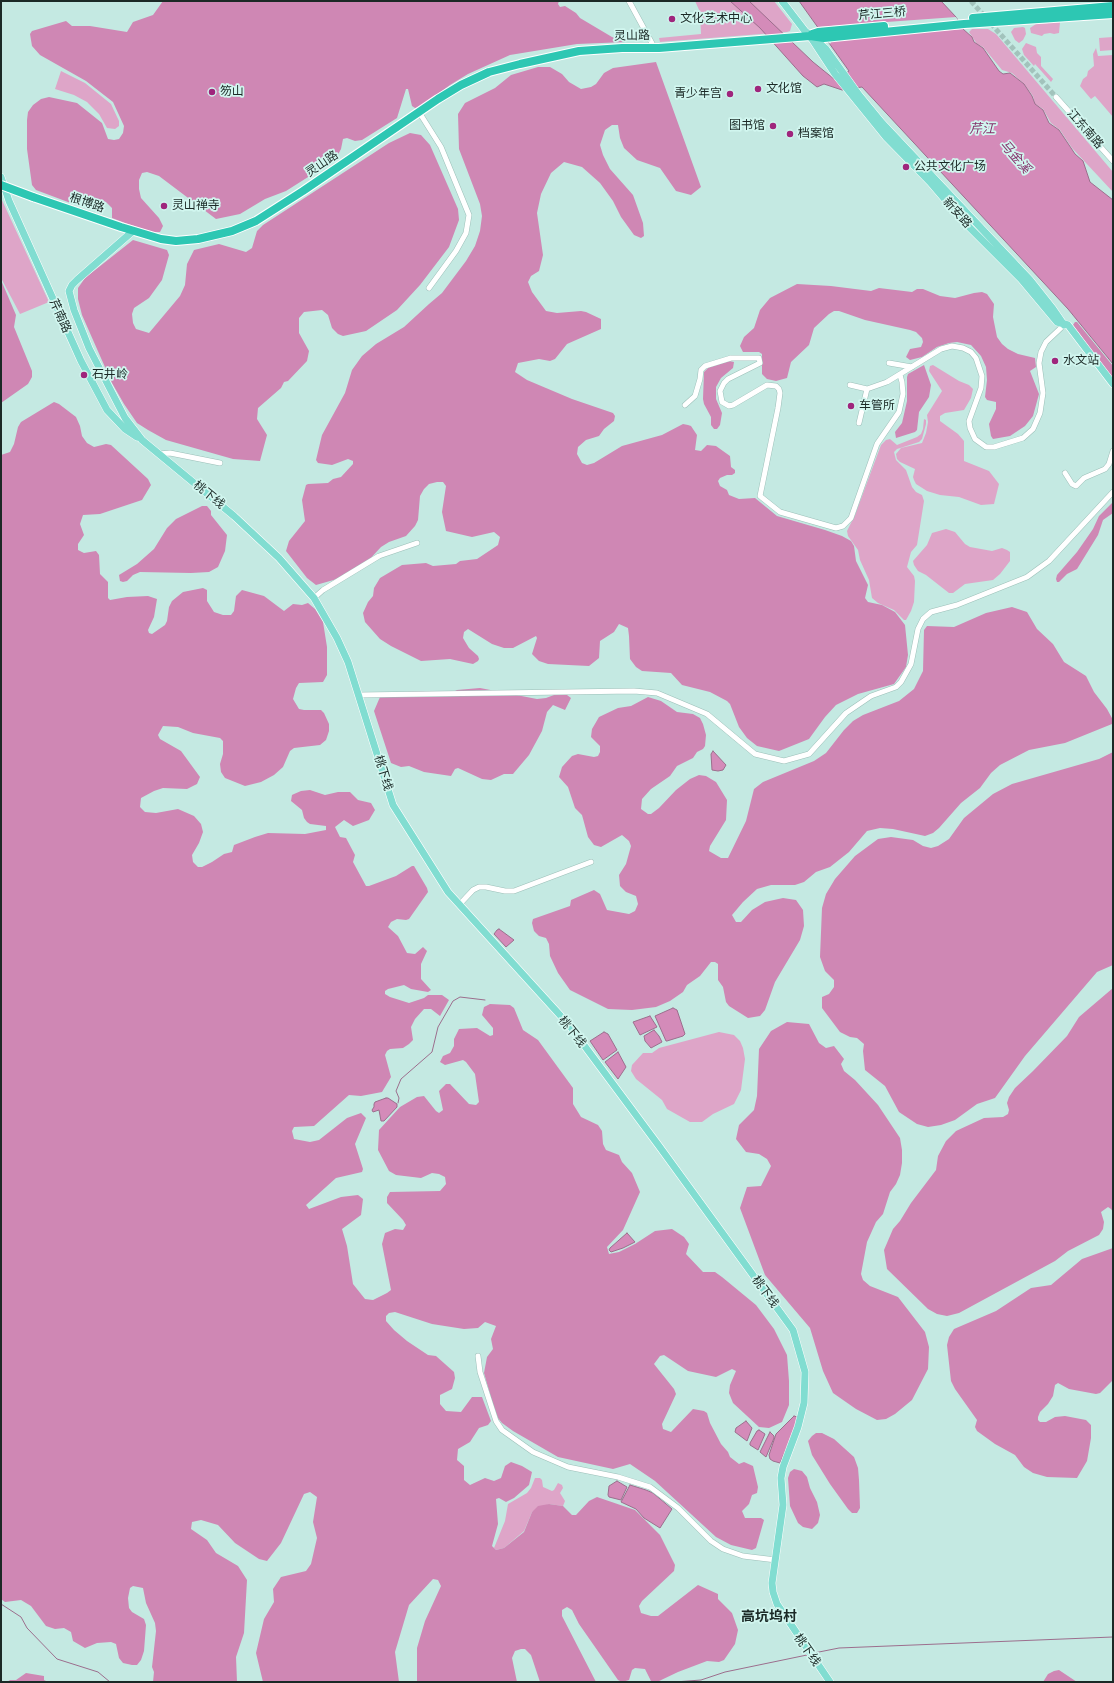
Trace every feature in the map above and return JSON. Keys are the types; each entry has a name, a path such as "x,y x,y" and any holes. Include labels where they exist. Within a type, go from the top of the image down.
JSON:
{"highway":[{"path":"983,20 1113,6"},
{"path":"983,20 1113,14"},
{"name":"芹江三桥","path":"810,36 983,20"},
{"name":"灵山路","path":"133,231 161,239 182,241 217,236 247,226 303,191 461,84 489,72 579,51 702,45 810,36"},
{"name":"根博路","path":"1,185 133,231"}],"main road":[{"path":"782,1 810,36"},
{"name":"新安路","path":"810,36 886,137 930,182 965,223 1021,279 1057,322 1068,325 1072,329 1113,384"},
{"name":"芹南路","path":"1,177 9,201 35,260 81,361 103,403 107,410 125,429 142,440"},
{"path":"133,231 77,280 69,290 72,304 84,335 113,398 125,418 142,440"},
{"name":"桃下线","path":"142,440 234,516 279,558 314,598 345,656 359,695 393,805 448,892 568,1025 659,1146 793,1330 805,1372 804,1403 798,1427 783,1467 781,1478 783,1505 772,1583 774,1598 830,1682"}],"street":[{"path":"629,1 654,47"},
{"name":"江东南路","path":"1056,97 1113,160"},
{"path":"419,112 441,147 469,215 466,233 456,251 429,288"},
{"path":"850,386 867,389 887,382 900,375 941,349 957,347 963,348 971,352 979,365 982,376 981,388 971,414 970,428 975,439 979,443 986,447 994,447 1023,438 1033,429 1040,413 1043,393 1040,356 1046,342 1064,324"},
{"path":"685,405 695,396 701,370 704,366 731,358 759,358 760,364 728,380 724,383 720,391 722,402 729,406 767,385 776,386 779,389 780,393 778,408 760,496 780,512 836,528 843,526 851,518 877,444 899,412 903,394 900,375"},
{"path":"890,364 912,367"},
{"path":"859,423 867,389"},
{"path":"1066,473 1072,484 1077,486 1084,478 1105,469 1109,464 1113,451"},
{"path":"159,454 170,453 220,463"},
{"path":"359,695 634,690 657,693 707,714 755,754 784,761 809,754 846,712 871,696 896,687 901,682 911,664 918,628 923,619 931,612 957,605 1027,577 1049,561 1113,492"},
{"path":"314,598 323,590 379,556 417,543"},
{"path":"459,905 473,890 479,887 514,891 591,862"},
{"path":"478,1356 480,1372 496,1421 502,1430 533,1452 568,1467 618,1477 650,1487 678,1508 710,1541 724,1549 743,1556 776,1560"}],"shaded area":[{"path":"163,1 559,1 558,4 560,7 565,6 576,13 580,18 612,37 626,42 577,44 510,55 468,74 420,107 415,108 412,106 408,89 406,89 397,118 362,140 355,141 347,138 343,139 341,149 335,160 286,191 265,199 240,214 216,219 159,176 147,172 142,173 139,180 141,198 159,218 163,226 160,232 152,232 112,218 112,208 106,202 96,199 86,199 76,205 36,190 32,185 27,149 27,120 28,112 33,105 41,99 49,97 77,103 102,123 108,139 119,139 123,133 124,126 113,102 86,81 40,55 32,46 30,34 32,31 66,21 72,26 90,26 127,32 133,22 153,15"},
{"path":"695,1 774,1 792,24 790,31 787,32 660,42 659,38 701,34 700,12"},
{"path":"1060,22 1059,33 1044,34 1042,36 1031,33 1030,28 1036,24"},
{"path":"1014,28 1025,28 1026,34 1023,40 1019,43 1015,40 1011,32"},
{"path":"972,29 988,29 996,34 1113,172 1113,192 1072,148 1060,130 1051,123 1043,109 1035,104 1033,96 1025,85 1012,73 1002,70 983,47 977,44 969,32"},
{"path":"1113,37 1113,50 1100,51 1099,38"},
{"path":"1026,43 1036,47 1037,53 1041,57 1041,66 1053,79 1051,82 1035,64 1034,66 1024,55 1022,49"},
{"path":"1096,48 1098,56 1113,55 1113,117 1095,96 1091,99 1080,86 1083,79 1087,76 1088,71 1094,66 1093,54"},
{"path":"656,62 701,187 691,195 676,191 660,168 637,160 624,148 620,138 618,125 612,125 605,130 600,145 603,155 610,169 633,195 643,223 644,236 641,238 634,235 600,183 582,167 564,162 551,173 541,194 537,213 543,255 539,271 531,276 528,282 532,292 546,311 557,313 586,312 601,319 601,329 567,344 555,359 550,361 539,359 518,363 515,372 527,380 572,399 613,413 615,416 614,421 604,429 599,436 586,440 578,447 577,454 582,463 587,465 594,463 622,446 662,435 683,424 688,425 691,426 697,435 695,450 701,451 707,445 716,446 730,456 731,467 735,470 735,473 720,478 718,481 720,486 727,490 729,495 739,499 755,498 777,516 825,530 851,541 854,546 856,561 868,585 865,598 868,602 882,605 895,612 905,625 908,655 906,667 894,684 858,694 836,705 809,739 779,751 757,746 747,738 739,727 730,704 727,701 710,692 682,685 671,673 642,671 636,667 630,659 628,628 619,624 614,632 600,641 599,658 589,666 548,664 539,661 532,654 537,638 536,636 513,648 504,648 492,644 468,629 464,632 463,638 469,648 478,656 479,659 473,664 450,659 421,661 380,639 365,622 363,613 368,602 373,596 374,588 380,578 402,565 426,563 433,566 456,564 460,561 477,559 498,545 500,537 494,532 472,537 446,531 442,512 446,486 443,482 429,484 424,489 420,496 418,520 406,536 389,542 381,547 367,562 337,579 316,585 307,578 286,551 289,541 305,521 302,500 306,485 328,483 333,479 341,477 353,464 353,461 348,459 332,465 318,463 316,460 322,435 345,393 352,370 362,356 376,344 404,327 442,293 466,261 475,246 480,231 482,216 480,204 459,149 458,114 465,103 495,88 511,75 538,67 550,67 562,74 569,82 581,89 591,87 596,84 604,73 613,68"},
{"path":"61,71 85,83 111,104 119,121 119,126 115,129 107,128 99,114 87,102 74,95 55,89"},
{"path":"410,133 421,135 430,145 458,209 459,220 449,247 420,285 397,310 366,331 343,336 338,334 332,328 328,315 322,310 304,312 299,318 299,333 309,351 307,361 288,381 284,382 281,388 258,408 257,419 267,435 260,461 233,459 166,440 137,423 112,383 82,315 78,299 78,288 85,278 133,240 167,250 169,255 162,280 149,298 134,308 132,314 133,323 136,329 149,333 180,296 185,285 187,264 194,250 219,244 246,252 252,248 257,231 263,225 389,143"},
{"path":"1,198 49,302 20,314 1,278"},
{"path":"1,280 16,315 14,327 32,371 32,377 28,384 1,403"},
{"path":"797,284 831,286 871,291 879,288 912,292 917,289 923,289 940,296 955,298 982,292 987,294 994,304 993,317 997,337 1002,344 1018,354 1035,358 1036,367 1030,371 1039,394 1033,416 1025,426 1010,436 993,439 989,424 996,409 996,402 987,400 985,397 987,380 986,367 981,356 971,345 957,342 949,343 937,347 922,357 910,360 906,357 910,349 921,347 923,342 922,338 916,332 865,320 839,311 834,311 829,314 814,328 809,345 791,362 787,378 776,381 767,379 762,374 762,354 759,352 743,352 740,346 744,337 754,328 760,310 770,298"},
{"path":"1077,322 1113,366 1113,380 1073,325"},
{"path":"729,361 734,362 733,368 721,378 716,387 716,399 722,413 720,425 717,429 714,429 711,425 711,417 703,399 704,372 709,367"},
{"path":"924,365 931,385 929,397 919,412 917,430 896,438 895,432 902,423 907,401 908,374"},
{"path":"933,365 959,381 969,385 973,389 971,398 964,410 945,413 940,416 940,421 958,434 964,441 964,461 989,471 999,484 994,504 981,505 959,497 940,495 927,491 916,484 913,477 915,469 897,459 896,454 901,448 922,443 926,433 928,422 927,415 942,391 929,371 930,366"},
{"path":"54,402 76,417 82,436 87,443 94,447 106,444 111,445 148,479 151,485 142,500 100,514 83,515 80,524 84,535 78,544 78,550 84,553 96,551 99,555 100,574 108,582 108,598 110,600 127,597 148,596 157,599 154,617 148,630 149,633 152,634 165,625 172,601 183,592 203,588 207,590 207,601 214,612 223,615 231,615 234,611 236,596 242,590 264,596 284,611 293,604 302,605 308,603 315,609 323,622 327,647 327,675 323,682 299,683 293,699 299,709 321,710 324,713 329,724 329,731 326,740 320,745 294,748 290,751 283,767 274,775 261,782 245,786 225,778 221,772 220,764 223,754 223,741 220,738 193,733 178,727 163,726 158,735 160,739 181,751 200,777 197,784 187,789 163,788 154,791 141,798 140,807 145,812 156,813 178,809 194,816 201,824 203,832 192,855 193,862 198,867 202,867 224,854 232,852 234,845 268,833 305,834 326,830 326,826 310,824 307,822 304,818 302,810 291,801 292,795 301,791 310,790 325,795 338,792 350,792 358,800 371,803 375,810 369,820 353,826 344,820 335,827 340,837 346,838 355,855 353,862 366,886 396,876 414,866 427,888 428,892 409,919 397,919 391,922 388,927 398,936 407,953 415,954 423,947 427,951 421,964 421,979 431,990 428,992 411,989 404,985 388,989 385,991 385,994 409,1003 424,998 428,995 442,995 449,1000 440,1016 431,1009 424,1009 415,1019 411,1027 413,1040 403,1048 390,1049 387,1051 385,1055 391,1077 382,1092 361,1096 349,1095 314,1126 294,1127 292,1131 294,1139 310,1142 319,1140 347,1118 361,1113 366,1118 355,1144 363,1169 362,1172 336,1178 306,1205 309,1209 341,1197 358,1195 363,1199 361,1215 342,1229 347,1246 353,1284 365,1299 373,1300 391,1290 382,1244 385,1233 395,1229 403,1230 406,1225 387,1203 387,1197 390,1192 440,1191 446,1184 445,1177 439,1174 432,1173 421,1178 396,1175 389,1171 378,1150 379,1130 400,1107 417,1097 424,1096 439,1113 443,1110 439,1091 446,1084 450,1084 469,1104 476,1105 479,1102 475,1074 466,1062 463,1060 445,1065 440,1062 443,1056 450,1053 454,1046 454,1039 459,1029 477,1028 490,1036 493,1035 493,1028 482,1015 484,1007 490,1004 510,1005 514,1008 523,1030 538,1040 573,1088 573,1104 581,1117 598,1125 602,1131 603,1144 606,1150 619,1155 622,1162 632,1173 640,1192 623,1230 607,1247 609,1254 619,1252 635,1244 655,1231 672,1229 684,1237 689,1244 686,1254 703,1272 715,1272 722,1277 756,1305 774,1329 787,1355 789,1405 782,1422 769,1428 759,1427 733,1403 729,1393 730,1385 736,1371 732,1369 716,1377 688,1371 664,1355 660,1356 654,1364 674,1389 676,1394 662,1424 663,1429 671,1432 693,1409 704,1411 707,1413 710,1423 730,1457 739,1464 744,1462 753,1466 758,1487 757,1493 752,1495 749,1504 742,1511 745,1518 761,1518 764,1520 756,1548 752,1550 731,1545 716,1537 655,1481 630,1464 613,1469 558,1457 502,1423 494,1408 484,1373 487,1357 493,1349 491,1339 496,1326 485,1322 478,1328 464,1329 432,1324 395,1312 389,1313 386,1316 386,1321 407,1341 428,1355 436,1356 454,1372 455,1378 452,1389 440,1395 440,1404 446,1411 461,1412 472,1397 482,1397 491,1421 488,1425 479,1428 470,1442 458,1449 457,1460 464,1466 464,1480 470,1485 485,1478 494,1481 501,1478 505,1466 511,1462 532,1472 529,1485 514,1498 506,1502 499,1498 496,1499 498,1524 492,1546 496,1550 504,1548 524,1532 532,1512 538,1506 549,1504 563,1506 572,1515 576,1515 589,1501 597,1497 635,1510 660,1535 675,1565 674,1571 642,1601 639,1606 641,1613 651,1616 658,1616 698,1585 718,1594 718,1599 732,1613 738,1630 735,1644 724,1660 719,1662 707,1661 657,1682 651,1681 645,1669 635,1668 632,1670 629,1680 622,1682 618,1680 579,1624 572,1610 567,1607 562,1610 562,1616 596,1682 540,1682 531,1655 525,1649 521,1649 515,1651 512,1658 517,1682 417,1682 417,1648 425,1621 441,1586 438,1580 433,1579 409,1605 395,1652 399,1682 263,1682 256,1653 264,1619 274,1602 273,1589 281,1577 306,1571 311,1564 317,1538 313,1522 317,1497 310,1492 304,1494 281,1543 267,1561 259,1559 235,1543 218,1525 201,1520 192,1522 191,1529 207,1540 216,1553 238,1566 247,1580 244,1633 236,1657 237,1682 153,1682 154,1672 152,1667 156,1631 155,1623 146,1603 143,1588 133,1586 130,1588 128,1598 129,1608 132,1612 144,1619 146,1625 144,1651 141,1660 137,1665 123,1663 119,1658 116,1644 111,1642 97,1643 85,1648 73,1641 71,1632 64,1628 55,1629 46,1626 31,1606 21,1600 5,1602 1,1599 1,455 10,452 21,422"},
{"path":"924,419 926,420 926,424 922,439 919,442 897,449 894,452 896,460 906,470 912,487 916,492 922,495 924,501 917,545 911,552 907,567 914,576 915,581 914,602 906,620 904,620 894,610 878,603 872,598 869,580 860,560 858,550 848,536 847,531 855,515 881,445 886,440 890,439 897,445 917,437 921,434 923,429"},
{"path":"1113,502 1113,513 1103,520 1098,535 1077,569 1067,574 1059,582 1057,582 1057,575 1077,552 1093,529 1099,516"},
{"path":"202,506 207,506 211,511 211,515 227,535 225,551 218,567 209,572 140,572 133,575 127,581 120,581 119,575 137,564 154,549 167,528 176,519"},
{"path":"946,529 955,532 965,544 970,547 992,551 1002,548 1007,550 1010,552 1010,561 1000,574 993,580 965,584 953,593 949,593 926,575 918,571 913,561 927,545 932,533"},
{"path":"1012,607 1027,612 1037,629 1053,644 1064,662 1086,676 1094,692 1107,709 1113,720 1112,724 1065,743 1029,750 1000,765 991,773 980,788 961,803 933,833 925,836 893,829 880,828 867,831 849,852 830,867 816,872 804,882 795,885 771,885 757,889 732,915 736,922 741,922 752,910 765,902 783,898 796,900 803,910 804,926 800,940 775,982 765,1010 760,1016 748,1018 729,1006 726,1002 723,987 718,980 718,964 715,962 711,962 700,976 687,985 683,992 670,1001 656,1007 632,1010 608,1009 570,990 558,973 550,956 549,944 546,938 539,936 534,931 532,923 533,919 570,906 571,900 594,890 600,894 607,910 629,914 635,911 638,904 636,896 626,892 620,886 619,875 626,864 631,846 629,841 622,835 601,847 594,845 588,837 582,815 575,808 568,787 559,777 562,767 572,756 578,754 594,757 598,756 600,746 591,737 592,729 599,717 618,708 631,706 648,697 661,701 677,712 693,714 700,718 706,735 705,746 697,752 693,758 677,766 670,776 651,789 642,799 641,809 648,814 651,814 690,779 699,775 706,776 716,782 727,800 726,820 710,846 709,851 721,858 728,858 746,821 754,789 763,782 814,761 826,753 853,721 863,715 899,701 914,689 923,671 924,630 927,626 954,627 986,613"},
{"path":"480,688 537,699 554,695 567,695 571,698 565,710 553,705 547,712 542,731 529,755 513,774 504,774 491,780 482,779 458,768 455,769 451,776 424,772 409,766 401,767 391,763 374,711 380,697 389,693 424,691 445,696 457,690"},
{"path":"1113,752 1113,965 1097,972 1025,1056 995,1098 977,1104 955,1120 941,1125 928,1127 917,1124 899,1112 885,1086 865,1070 863,1051 864,1044 857,1038 850,1037 840,1032 822,1008 822,997 829,994 834,987 834,980 825,971 820,957 822,908 826,894 835,879 855,856 878,839 891,837 913,840 923,846 931,848 938,846 949,839 964,818 993,794 1012,784 1099,759"},
{"path":"1113,988 1113,1212 1108,1207 1101,1212 1104,1222 1103,1229 1099,1235 1068,1251 1055,1261 959,1313 947,1316 937,1314 928,1309 887,1269 884,1250 893,1229 936,1170 938,1156 946,1141 956,1131 984,1118 1003,1117 1008,1114 1009,1110 1007,1103 1015,1088 1067,1036 1079,1017"},
{"path":"787,1022 809,1024 819,1043 826,1048 834,1046 844,1059 841,1064 844,1071 855,1080 878,1105 900,1138 902,1163 900,1175 890,1192 883,1214 876,1222 867,1242 861,1274 863,1280 870,1286 898,1297 925,1332 929,1347 928,1369 912,1400 895,1414 886,1419 877,1420 856,1409 833,1393 823,1371 810,1328 765,1275 740,1208 747,1187 761,1186 771,1166 767,1159 759,1154 746,1152 736,1139 739,1125 754,1110 757,1096 759,1049 771,1031"},
{"path":"719,1032 734,1035 740,1041 743,1048 745,1059 741,1090 734,1104 713,1114 702,1122 690,1122 667,1109 662,1100 636,1079 631,1071 632,1065 643,1053 652,1053 659,1048"},
{"path":"1113,1248 1112,1381 1100,1393 1096,1394 1069,1389 1058,1383 1055,1385 1053,1396 1040,1412 1038,1417 1040,1422 1046,1422 1055,1417 1065,1416 1086,1420 1091,1425 1091,1438 1087,1461 1077,1478 1047,1477 1033,1473 1024,1467 1015,1455 995,1444 977,1431 975,1427 977,1420 951,1381 947,1345 949,1337 954,1329 996,1311 1031,1288 1051,1285 1082,1259"},
{"path":"816,1433 822,1433 834,1439 854,1457 858,1468 859,1480 860,1508 857,1513 852,1513 848,1509 812,1455 808,1441"},
{"path":"794,1469 802,1471 807,1477 810,1488 817,1502 820,1515 818,1523 812,1529 803,1527 798,1523 790,1506 788,1478 790,1472"},
{"path":"535,1478 540,1478 542,1480 543,1487 552,1491 558,1483 562,1485 563,1488 560,1493 565,1501 563,1506 549,1504 532,1512 524,1531 504,1548 496,1550 494,1548 505,1521 508,1504 527,1493"},
{"path":"1059,1670 1077,1682 1043,1682 1048,1674"},
{"path":"26,1673 44,1676 44,1680 48,1682 7,1682 10,1680 16,1680"}],"water":[{"name":"芹江","path":"730,1 749,1 813,62 834,79 838,79 849,71 799,1 941,1 956,17 963,29 972,37 974,42 983,48 999,71 1003,74 1010,73 1024,84 1032,96 1035,104 1043,110 1049,123 1059,130 1075,154 1083,161 1090,182 1113,200 1113,364 1068,309 862,87 842,90 824,84 817,87 803,76 760,28"},
{"path":"713,751 726,765 723,770 712,770 711,754"},
{"path":"499,929 514,940 506,947 494,934"},
{"path":"673,1008 677,1010 685,1034 666,1041 655,1016"},
{"path":"650,1016 657,1027 640,1035 633,1022"},
{"path":"654,1030 662,1042 651,1048 645,1041 644,1036"},
{"path":"604,1032 608,1034 617,1050 603,1060 590,1041"},
{"path":"618,1052 626,1067 618,1079 605,1062"},
{"path":"386,1098 397,1104 397,1107 384,1121 381,1121 379,1110 373,1112 372,1110 375,1102"},
{"path":"627,1233 635,1242 611,1252 609,1250 610,1248"},
{"path":"794,1416 797,1417 798,1421 780,1463 773,1461 770,1459 769,1455 776,1434"},
{"path":"746,1421 752,1428 747,1441 735,1432 736,1428"},
{"path":"759,1430 765,1434 758,1450 750,1445 750,1443"},
{"path":"770,1432 774,1438 766,1457 760,1452"},
{"path":"617,1481 627,1487 621,1500 609,1497 608,1495 609,1486"},
{"path":"630,1485 653,1493 672,1509 660,1528 644,1518 636,1509 621,1502"}],"pier":[{"path":"956,17 963,29 833,39 830,44 817,27"}],"waterway":[{"path":"398,1103 399,1098 396,1091 401,1079 432,1052 438,1027 453,1001 460,997 485,1000"},
{"path":"1,1604 21,1617 27,1628 57,1659 98,1672 110,1682"},
{"path":"814,1653 839,1648 1113,1637"},
{"path":"675,1682 701,1680 725,1672 807,1655"}],"tunnel":[{"path":"971,1 1056,97"}],"place":[{"name":"文化艺术中心","path":"672,19"},
{"name":"文化馆","path":"758,89"},
{"name":"笏山","path":"212,92"},
{"name":"青少年宫","path":"730,94"},
{"name":"图书馆","path":"773,126"},
{"name":"档案馆","path":"790,134"},
{"name":"公共文化广场","path":"906,167"},
{"name":"灵山禅寺","path":"164,206"},
{"name":"水文站","path":"1055,361"},
{"name":"石井岭","path":"84,375"},
{"name":"车管所","path":"851,406"}],"district":[{"name":"高坑坞村","path":"769,1617"}],"water label":[{"name":"马金溪","path":"1015,157"}]}
